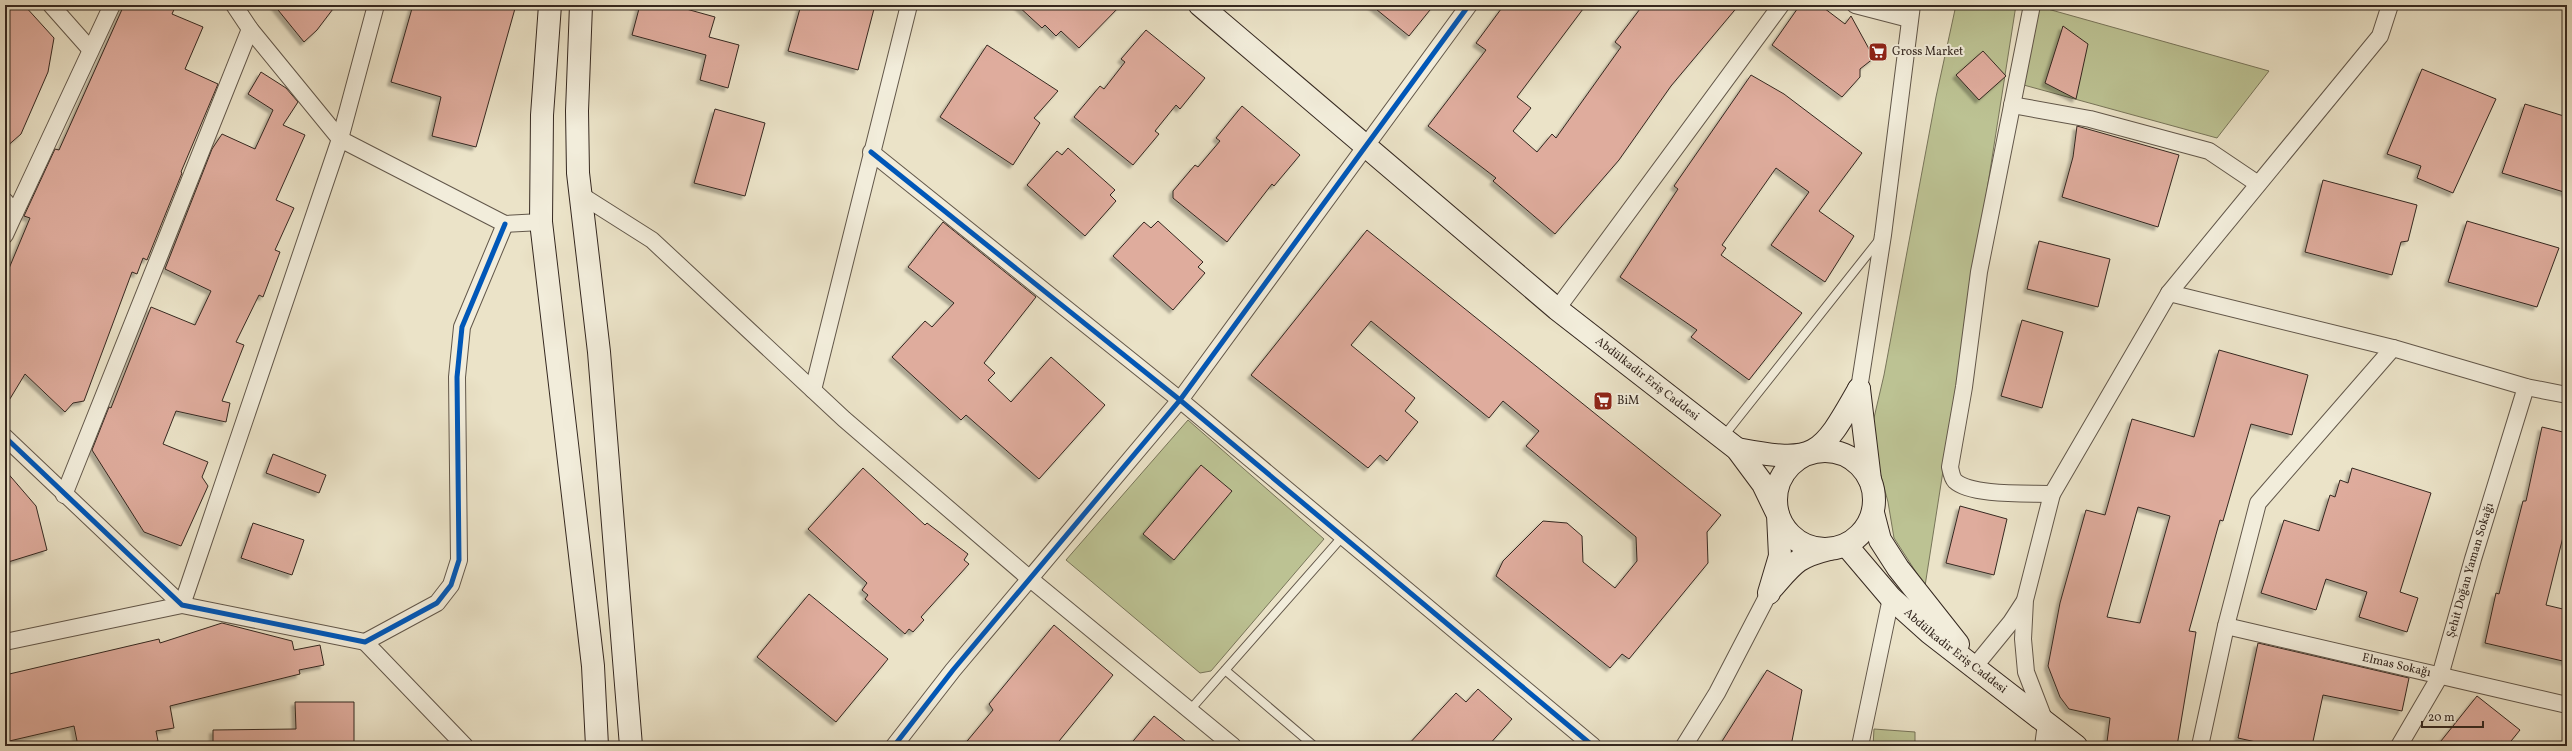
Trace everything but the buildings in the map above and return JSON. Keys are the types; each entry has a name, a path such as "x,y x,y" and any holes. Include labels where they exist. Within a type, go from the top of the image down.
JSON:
{"main road":[{"path":"550,5 542,115 541,222 593,666 597,746"},
{"path":"581,5 576,110 581,195 599,352 631,746"},
{"name":"Abdülkadir Eriş Caddesi","path":"1200,5 1368,146 1557,309 1730,443"},
{"path":"1769,593 1780,556 1776,498 1779,482 1787,468 1800,457 1816,451 1835,433 1859,389"},
{"path":"1859,389 1870,480 1874,496 1873,513 1880,540 1898,568 1974,666"},
{"path":"1730,443 1789,457 1816,451 1832,451 1848,456 1861,466 1870,480"},
{"path":"1730,443 1763,484 1786,530 1798,541 1813,548 1838,547"},
{"path":"1769,593 1790,567 1805,555 1838,547 1867,527 1873,513"},
{"name":"Abdülkadir Eriş Caddesi","path":"1838,547 1930,633 2076,746"}],"street":[{"path":"51,5 90,49"},
{"path":"5,234 10,207 112,5"},
{"path":"234,5 250,29 340,139 505,224 541,222"},
{"path":"182,605 340,139 376,5"},
{"path":"813,390 871,152 909,5"},
{"path":"894,746 1029,578 1180,400 1368,146 1470,5"},
{"path":"1557,309 1781,5"},
{"path":"1855,5 1911,12 1883,235 1859,389"},
{"path":"2032,5 1979,272 1964,386 1950,467 1953,480 1962,487 1982,490 2052,494"},
{"path":"2043,746 2046,724 2026,672 2023,639 2025,600 2052,494 2169,293 2380,36 2390,5"},
{"path":"64,495 250,29"},
{"path":"2012,106 2090,119 2209,151 2258,184"},
{"path":"871,152 1180,400 1593,746"},
{"path":"581,195 652,240 813,390 1029,578 1233,746"},
{"path":"365,642 437,603 451,585 459,560 457,376 462,327 505,224"},
{"path":"2169,293 2393,348 2526,387 2567,395"},
{"path":"2200,746 2226,626 2258,503 2393,348"},
{"name":"Şehit Doğan Yaman Sokağı","path":"2398,746 2440,676 2473,559 2526,387"},
{"path":"5,436 64,495 182,605"},
{"path":"1684,746 1717,692 1769,593"},
{"path":"1860,746 1891,598"},
{"path":"1974,666 2011,622 2025,600"},
{"path":"5,642 182,605 365,642 465,746"},
{"name":"Elmas Sokağı","path":"2226,626 2567,705"}],"lane":[{"path":"1730,443 1883,235"},
{"path":"1190,710 1343,536"},
{"path":"1225,670 1314,746"}],"green space":[{"path":"1956,5 2016,5 1925,586 1894,538 1888,502 1870,435 1884,375 1936,97"},
{"path":"2037,6 2269,71 2217,138 2020,84"},
{"path":"1188,420 1324,539 1211,671 1200,673 1066,560"},
{"path":"1874,729 1915,732 1915,746 1873,746"}],"cycle path":[{"path":"894,746 953,670 1180,400 1469,5"},
{"path":"871,152 1180,400 1593,746"},
{"path":"5,437 182,605 365,642 437,603 451,585 459,560 457,377 462,327 505,224"}],"place":[{"name":"Gross Market","path":"1878,52"},
{"name":"BiM","path":"1603,401"}]}
